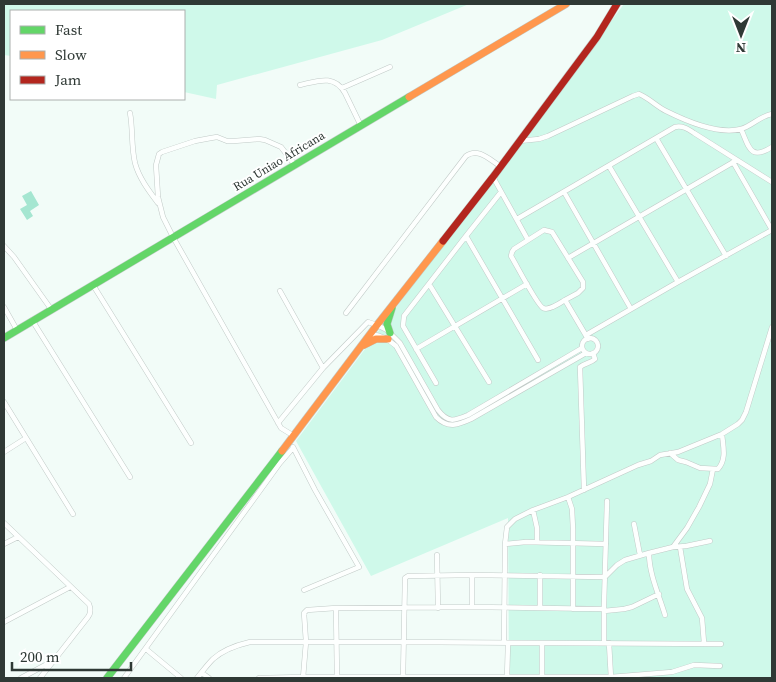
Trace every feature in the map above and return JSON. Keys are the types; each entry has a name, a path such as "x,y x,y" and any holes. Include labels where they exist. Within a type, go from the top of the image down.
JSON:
{"main road":[{"name":"Rua Uniao Africana","path":"4,338 566,4"},
{"path":"107,678 291,445 294,436 592,44 618,4"},
{"path":"359,349 370,341 389,336 388,321 395,302"}],"street":[{"path":"342,88 390,68"},
{"path":"300,85 324,79 332,81 342,88 361,126"},
{"path":"519,141 539,140 639,94 666,111 704,127 722,130 741,129 764,116 772,114"},
{"path":"130,113 137,169 147,188 159,204"},
{"path":"517,219 675,126 682,126 735,161 772,182"},
{"path":"741,129 752,152 761,153 772,147"},
{"path":"294,436 281,428 173,237 159,204 156,165 162,152 195,142 217,138 227,141 264,140 281,147 295,165"},
{"path":"656,138 726,256"},
{"path":"346,313 466,156 472,152 479,152 500,166"},
{"path":"568,258 735,161"},
{"path":"278,423 323,368 368,322 377,325 400,343 443,417 457,420 468,415 582,348 587,337 631,309 772,230 735,161"},
{"path":"609,166 678,282"},
{"path":"493,176 528,240"},
{"path":"436,382 403,326 404,316 501,192"},
{"path":"564,192 631,309"},
{"path":"544,230 552,232 568,258 584,282 583,288 578,293 548,309 540,305 511,256 514,249 544,230"},
{"path":"466,236 538,360"},
{"path":"4,246 51,309"},
{"path":"93,284 191,443"},
{"path":"429,284 490,382"},
{"path":"416,349 527,284"},
{"path":"280,291 323,368"},
{"path":"389,336 436,417 442,423 450,425 460,424 586,353 593,353 597,350 596,342 587,337 565,300"},
{"path":"4,307 17,330"},
{"path":"32,320 130,477"},
{"path":"508,678 504,608 505,544 509,524 533,510 568,497 638,465 651,461 660,455 678,452 722,434 738,424 746,412 772,327"},
{"path":"370,334 389,336"},
{"path":"582,348 586,353"},
{"path":"584,490 580,367 595,359 593,353"},
{"path":"4,402 73,514"},
{"path":"670,453 678,460 700,468 719,468 723,461 722,434"},
{"path":"4,452 26,438"},
{"path":"291,445 314,490 359,567 304,590"},
{"path":"124,678 280,463 291,445"},
{"path":"673,547 699,507 710,484 713,469"},
{"path":"568,497 572,509 573,609"},
{"path":"607,501 604,610 611,677"},
{"path":"533,510 537,528 537,542"},
{"path":"4,523 89,604 90,608 90,614 40,678"},
{"path":"634,524 640,555"},
{"path":"4,544 18,537"},
{"path":"403,678 406,577 408,576 605,576 621,562 640,555 710,540"},
{"path":"505,544 537,542 606,544"},
{"path":"680,547 687,589 702,618 704,643"},
{"path":"649,553 649,562 665,615"},
{"path":"436,555 438,608"},
{"path":"472,575 472,607"},
{"path":"540,575 540,608"},
{"path":"4,622 70,587"},
{"path":"304,677 306,642 304,611 311,609 472,607 604,610 632,607 658,594"},
{"path":"336,608 337,678"},
{"path":"197,678 213,659 221,653 240,645 259,642 721,644"},
{"path":"542,643 542,678"},
{"path":"146,649 181,678"},
{"path":"21,678 52,662"},
{"path":"259,678 611,677 672,672 694,665 720,666"},
{"path":"202,673 209,678"}],"shaded area":[{"path":"4,4 469,4 382,40 217,85 216,99 185,92 185,10 10,10 10,56 4,55"},
{"path":"624,4 772,4 772,678 509,678 508,518 371,576 296,441"},
{"path":"31,191 39,205 30,211 33,216 27,220 20,209 27,205 22,196"}],"traffic: fast":[{"path":"4,338 409,97"},
{"path":"390,333 387,324 392,308"},
{"path":"107,678 282,451"}],"traffic: slow":[{"path":"409,97 566,4"},
{"path":"282,451 443,241"},
{"path":"364,345 376,339 388,339"}],"traffic: jam":[{"path":"443,241 597,37 617,4"}]}
